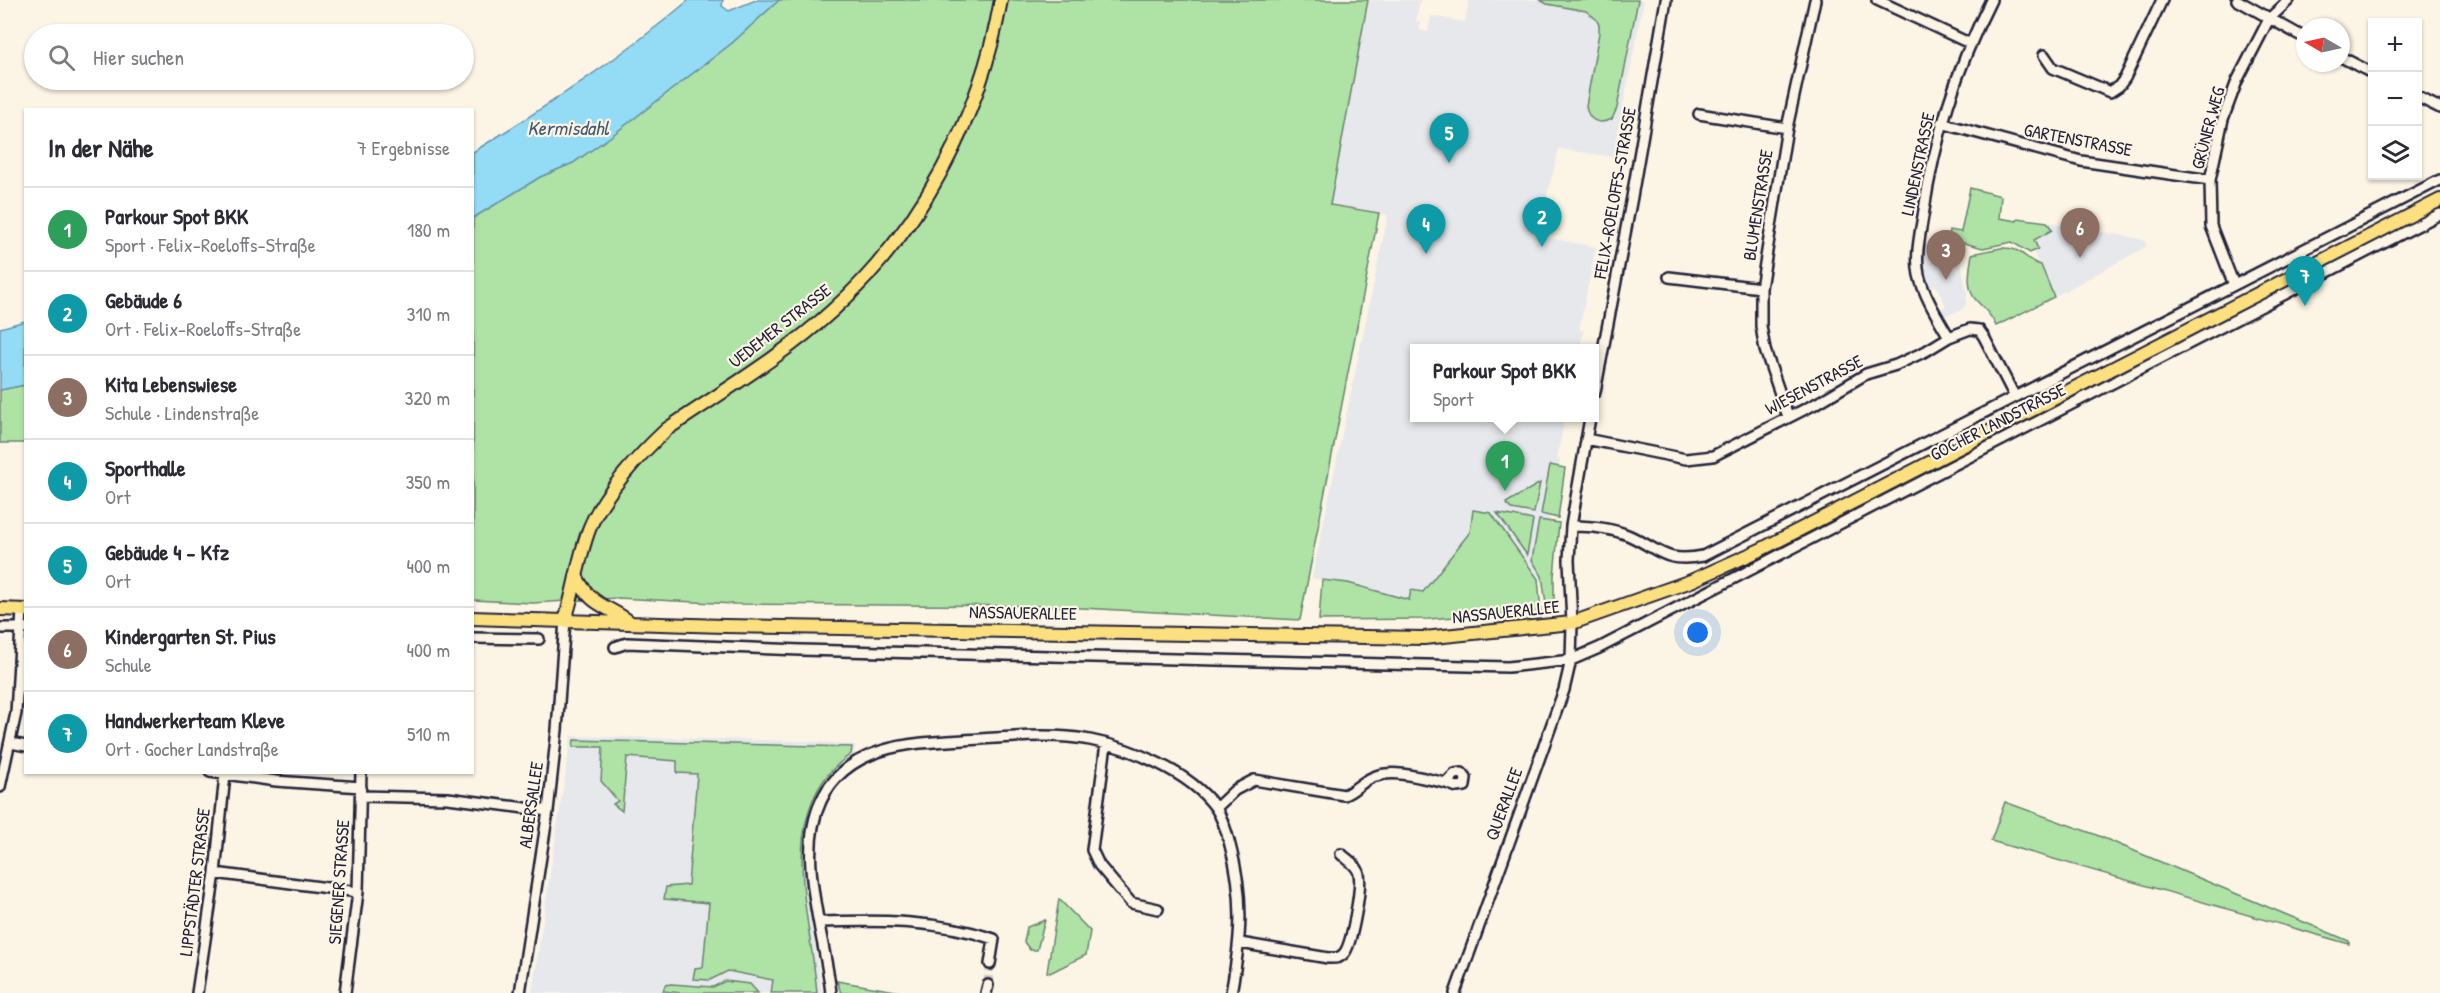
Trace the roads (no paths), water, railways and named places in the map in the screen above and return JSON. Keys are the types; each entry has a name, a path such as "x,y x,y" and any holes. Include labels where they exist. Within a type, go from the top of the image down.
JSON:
{"main road":[{"name":"UEDEMER STRASSE","path":"565,620 595,516 622,478 651,444 667,429 776,356 833,310 872,271 903,232 934,184 966,122 989,54 1001,0"},
{"name":"GOCHER LANDSTRASSE","path":"1572,623 1639,602 1760,550 2440,200"},
{"path":"576,576 593,601 615,610 632,622"},
{"path":"0,609 24,610"},
{"name":"NASSAUERALLEE","path":"474,618 1424,638 1572,623"}],"street":[{"name":"FELIX-ROELOFFS-STRASSE","path":"1599,371 1666,0"},
{"name":"BLUMENSTRASSE","path":"1788,417 1765,350 1761,326 1761,288 1787,128 1815,0"},
{"path":"1877,0 1969,43"},
{"name":"LINDENSTRASSE","path":"1949,337 1919,276 1918,257 1930,170 1941,123 1969,43 1991,0"},
{"path":"2044,55 2053,68 2110,92 2126,78 2162,0"},
{"path":"2237,0 2296,34"},
{"name":"GRÜNER WEG","path":"2234,285 2211,226 2210,180 2223,119 2237,81 2269,19 2289,0"},
{"path":"2350,62 2369,72"},
{"path":"2422,98 2440,108"},
{"name":"BLUMENSTRASSE","path":"1700,114 1787,128"},
{"name":"GARTENSTRASSE","path":"1941,123 2081,161 2210,180"},
{"name":"GOCHER LANDSTRASSE","path":"1571,526 1603,528 1629,535 1673,559 1703,556 2440,180"},
{"name":"GOCHER LANDSTRASSE","path":"1570,660 1599,648 2440,214"},
{"name":"BLUMENSTRASSE","path":"1669,277 1761,288"},
{"name":"WIESENSTRASSE","path":"1586,439 1686,459 1713,456 1866,374 1896,365 1949,337 1970,329 1979,330 2015,397"},
{"path":"1572,623 1569,560 1571,526 1589,422"},
{"path":"0,787 11,743 24,610"},
{"name":"ALBERSALLEE","path":"520,993 548,812 565,620"},
{"name":"QUERALLEE","path":"1455,993 1564,690 1570,660 1572,623"},
{"path":"0,628 23,628"},
{"path":"474,638 539,639"},
{"path":"615,646 627,643 801,650 1508,667 1570,660"},
{"path":"831,993 811,857 813,830 821,801 831,785 848,768 885,748 909,743 1005,736 1064,738 1106,744 1150,759 1175,773 1199,791 1216,808 1227,833 1235,863 1240,897 1240,943 1231,993"},
{"path":"11,743 24,746"},
{"path":"1106,744 1092,850 1099,865 1131,903 1158,909"},
{"path":"225,774 361,791 448,798 548,812"},
{"name":"LIPPSTÄDTER STRASSE","path":"197,993 215,873 225,774"},
{"name":"SIEGENER STRASSE","path":"345,993 358,892 361,774"},
{"path":"1216,808 1235,790 1254,780 1344,795 1354,791 1374,776 1384,774 1446,783"},
{"path":"1240,943 1328,958 1338,958 1344,954 1349,944 1359,873 1341,854"},
{"path":"215,873 358,892"},
{"path":"820,922 905,922 943,925 966,930 994,939 990,964"}],"water":[{"name":"Kermisdahl","path":"689,0 723,0 722,6 729,11 756,0 779,0 732,43 610,137 573,163 540,177 474,217 474,151 584,80"},
{"path":"24,321 24,385 0,390 0,328"}],"tunnel":[{"path":"988,985 990,964"}],"place":[{"name":"Gebäude 4 - Kfz","path":"1449,163"},
{"name":"Gebäude 6","path":"1542,247"},
{"name":"Sporthalle","path":"1426,254"},
{"name":"Kindergarten St. Pius","path":"2080,258"},
{"name":"Kita Lebenswiese","path":"1946,280"},
{"name":"Handwerkerteam Kleve","path":"2305,306"},
{"name":"Parkour Spot BKK","path":"1505,491"}]}
